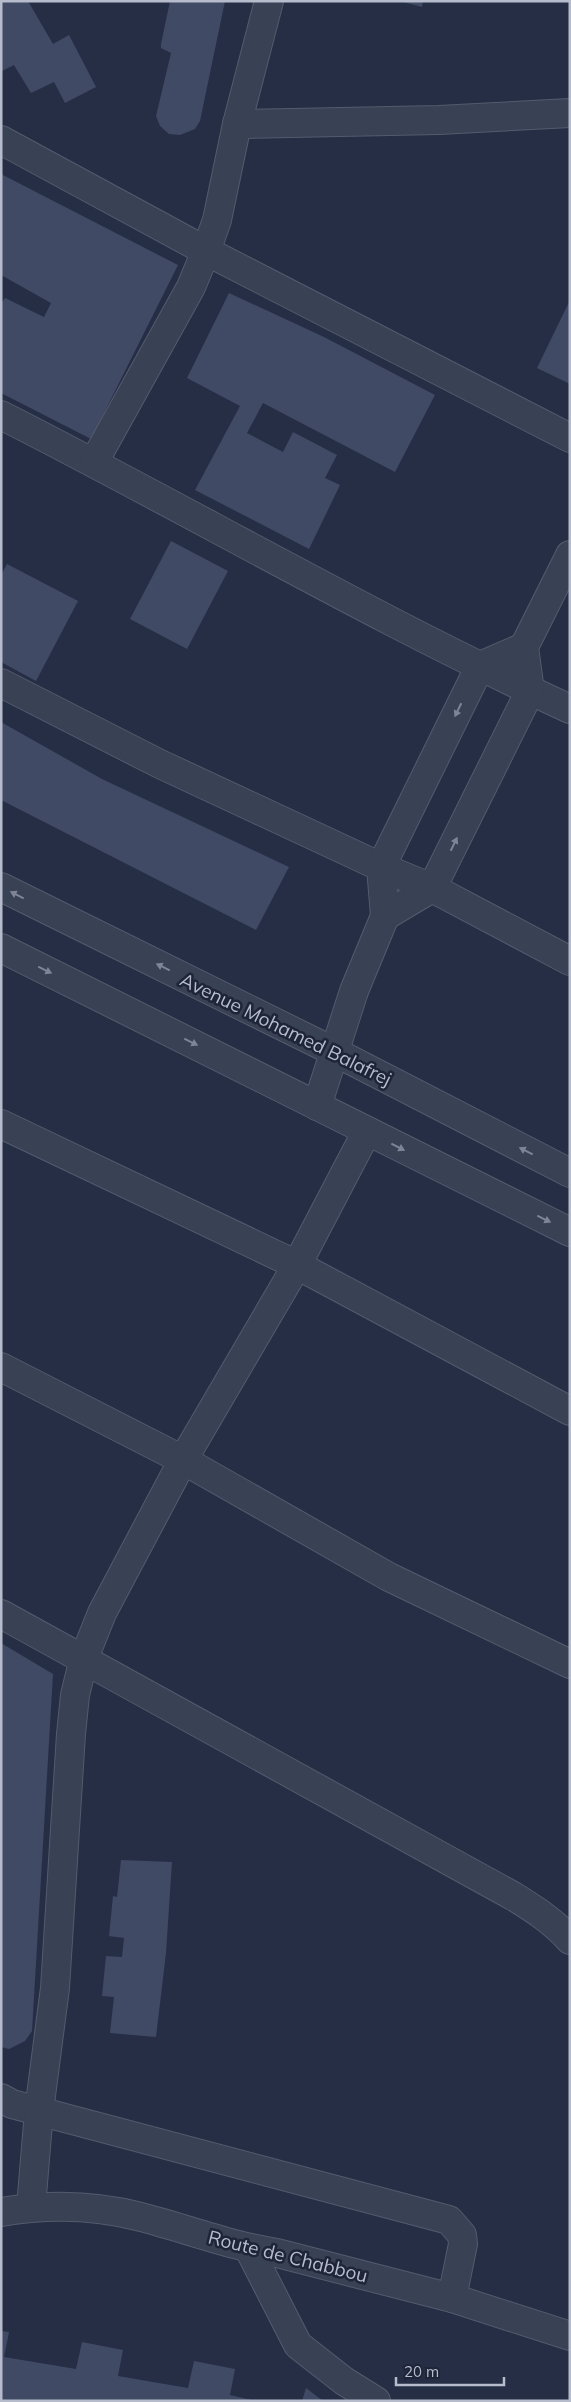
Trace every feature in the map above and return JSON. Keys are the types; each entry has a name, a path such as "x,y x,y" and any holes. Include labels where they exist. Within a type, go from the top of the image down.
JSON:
{"street":[{"path":"94,462 191,286 206,251 217,220 237,124 269,1"},
{"path":"237,124 439,120 570,113"},
{"path":"1,140 206,251 570,438"},
{"path":"1,415 94,462 337,593 570,710"},
{"path":"385,916 432,888 530,691 524,647 570,555"},
{"path":"317,1106 354,991 385,916 381,867 480,666 524,647"},
{"path":"1,684 160,764 381,867 432,888 570,961"},
{"name":"Avenue Mohamed Balafrej","path":"1,887 335,1052 570,1173"},
{"path":"1,948 570,1232"},
{"path":"1,1124 297,1265 570,1411"},
{"path":"31,2207 39,2111 55,1988 70,1734 75,1695 84,1658 102,1612 183,1460 297,1265 366,1131"},
{"path":"1,1367 183,1460 389,1577 570,1664"},
{"path":"1,1614 84,1658 212,1731 513,1896 539,1911 560,1928 570,1940"},
{"path":"1,2098 12,2104 449,2220 462,2235 463,2244 452,2298"},
{"name":"Route de Chabbou","path":"1,2212 31,2207 79,2206 139,2217 249,2249 278,2253 452,2298 570,2336"},
{"path":"249,2249 298,2345 344,2381 376,2401"}],"building":[{"path":"1,1 28,1 53,44 69,35 96,87 65,103 54,82 31,93 14,65 2,71"},
{"path":"170,1 225,1 200,121 195,129 180,135 169,134 160,126 156,116 171,53 161,48"},
{"path":"400,1 423,1 422,7"},
{"path":"1,174 178,265 91,439 1,393 1,304 5,298 44,317 51,303 1,275"},
{"path":"229,293 324,337 435,395 395,472 263,403 247,433 283,452 293,432 337,455 325,478 340,485 309,549 195,490 240,406 187,378"},
{"path":"570,300 570,384 537,368"},
{"path":"171,541 228,571 187,649 130,619"},
{"path":"7,564 78,601 36,681 1,662 1,575"},
{"path":"1,722 102,779 289,867 256,930 1,800"},
{"path":"1,1643 53,1674 32,2031 25,2041 9,2049 1,2047"},
{"path":"121,1860 172,1862 166,1953 156,2037 110,2033 114,1997 102,1996 106,1956 122,1957 124,1938 109,1936 113,1896 117,1897"},
{"path":"1,2331 9,2332 4,2357 76,2369 82,2342 123,2350 118,2376 188,2388 194,2361 235,2369 230,2395 256,2401 1,2401"},
{"path":"306,2388 323,2401 302,2401"}]}
